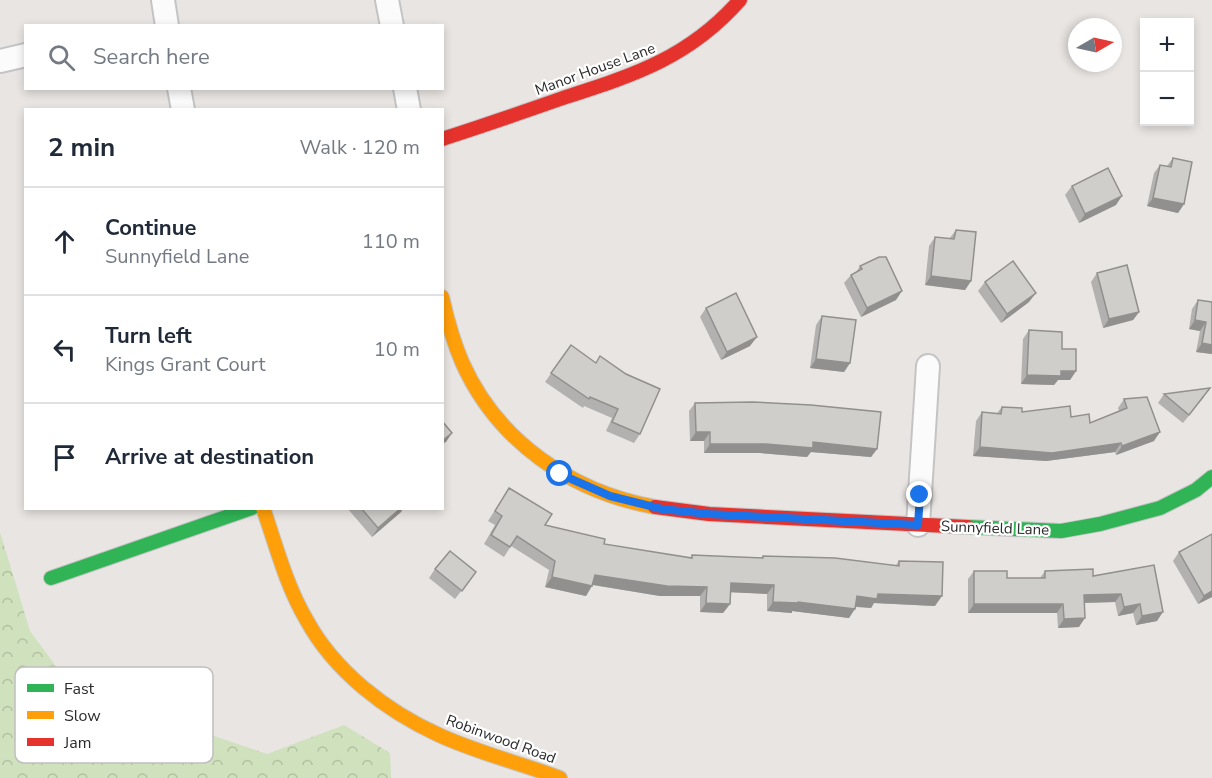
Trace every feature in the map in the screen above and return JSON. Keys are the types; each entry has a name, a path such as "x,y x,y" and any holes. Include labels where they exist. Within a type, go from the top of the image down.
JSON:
{"street":[{"path":"387,0 392,24"},
{"name":"Manor House Lane","path":"444,139 627,77 668,60 703,38 740,0"},
{"path":"0,61 24,55"},
{"path":"179,90 183,108"},
{"path":"405,90 409,108"},
{"name":"Sunnyfield Lane","path":"444,306 461,363 486,405 517,442 560,474 610,496 662,509 721,515 1061,531 1112,522 1159,509 1201,487 1212,477"},
{"path":"918,525 928,366"},
{"path":"51,578 246,510"},
{"name":"Robinwood Road","path":"264,510 282,564 307,621 336,662 383,704 438,735 560,778"}],"green space":[{"path":"0,532 30,631 57,667 15,667 15,763 213,763 213,736 267,754 344,725 390,753 391,778 0,778"}],"building":[{"path":"1173,158 1192,162 1184,204 1153,198 1160,165 1171,167"},
{"path":"1108,168 1122,196 1085,214 1072,186"},
{"path":"956,230 976,232 971,281 931,276 935,237 954,239"},
{"path":"879,257 886,257 902,291 867,308 851,275 862,269 860,266"},
{"path":"1013,261 1036,293 1007,314 985,282"},
{"path":"1127,265 1139,312 1109,319 1097,273"},
{"path":"736,293 757,337 727,352 706,308"},
{"path":"1198,300 1212,302 1212,345 1202,343 1206,322 1195,320"},
{"path":"822,316 856,320 850,363 816,359"},
{"path":"1029,330 1062,332 1062,349 1076,349 1076,371 1061,371 1061,376 1027,375"},
{"path":"571,345 596,363 600,356 626,374 660,389 640,434 612,422 618,409 590,397 589,399 551,373"},
{"path":"1210,388 1189,415 1164,394"},
{"path":"1147,397 1160,432 1122,446 1121,443 1052,453 980,447 982,412 1001,414 1002,407 1022,408 1022,412 1070,406 1071,417 1089,414 1090,423 1127,408 1124,399"},
{"path":"752,402 881,412 877,449 813,442 813,448 766,444 710,444 710,432 696,432 695,403"},
{"path":"444,423 452,433 444,439"},
{"path":"509,488 552,514 545,525 605,539 604,544 692,558 692,555 835,558 899,566 899,561 943,562 942,596 878,594 877,599 857,596 855,609 798,602 773,602 774,585 731,583 730,604 706,603 707,587 667,586 595,575 592,586 552,577 555,561 517,536 510,547 491,535 502,516 495,511"},
{"path":"363,510 399,510 378,528"},
{"path":"1212,534 1212,591 1204,596 1179,552"},
{"path":"450,551 476,572 462,591 435,569"},
{"path":"1154,565 1163,612 1142,616 1140,604 1124,607 1121,594 1084,595 1085,618 1064,619 1063,604 974,604 974,571 1007,571 1007,578 1045,578 1045,571 1093,569 1093,576"}],"traffic: fast":[{"path":"968,527 1061,531 1100,524 1160,508 1196,490 1212,477"},
{"path":"51,578 246,510"}],"traffic: slow":[{"path":"444,304 462,362 477,390 495,416 516,439 566,475 594,489 624,500 655,507"},
{"path":"264,510 287,579 306,619 331,656 363,688 400,714 439,735 560,778"}],"traffic: jam":[{"path":"444,138 613,81 659,62 701,37 740,0"},
{"path":"655,507 709,514 968,527"}],"route":[{"path":"560,474 610,496 662,509 709,514 918,525 920,495"}]}
